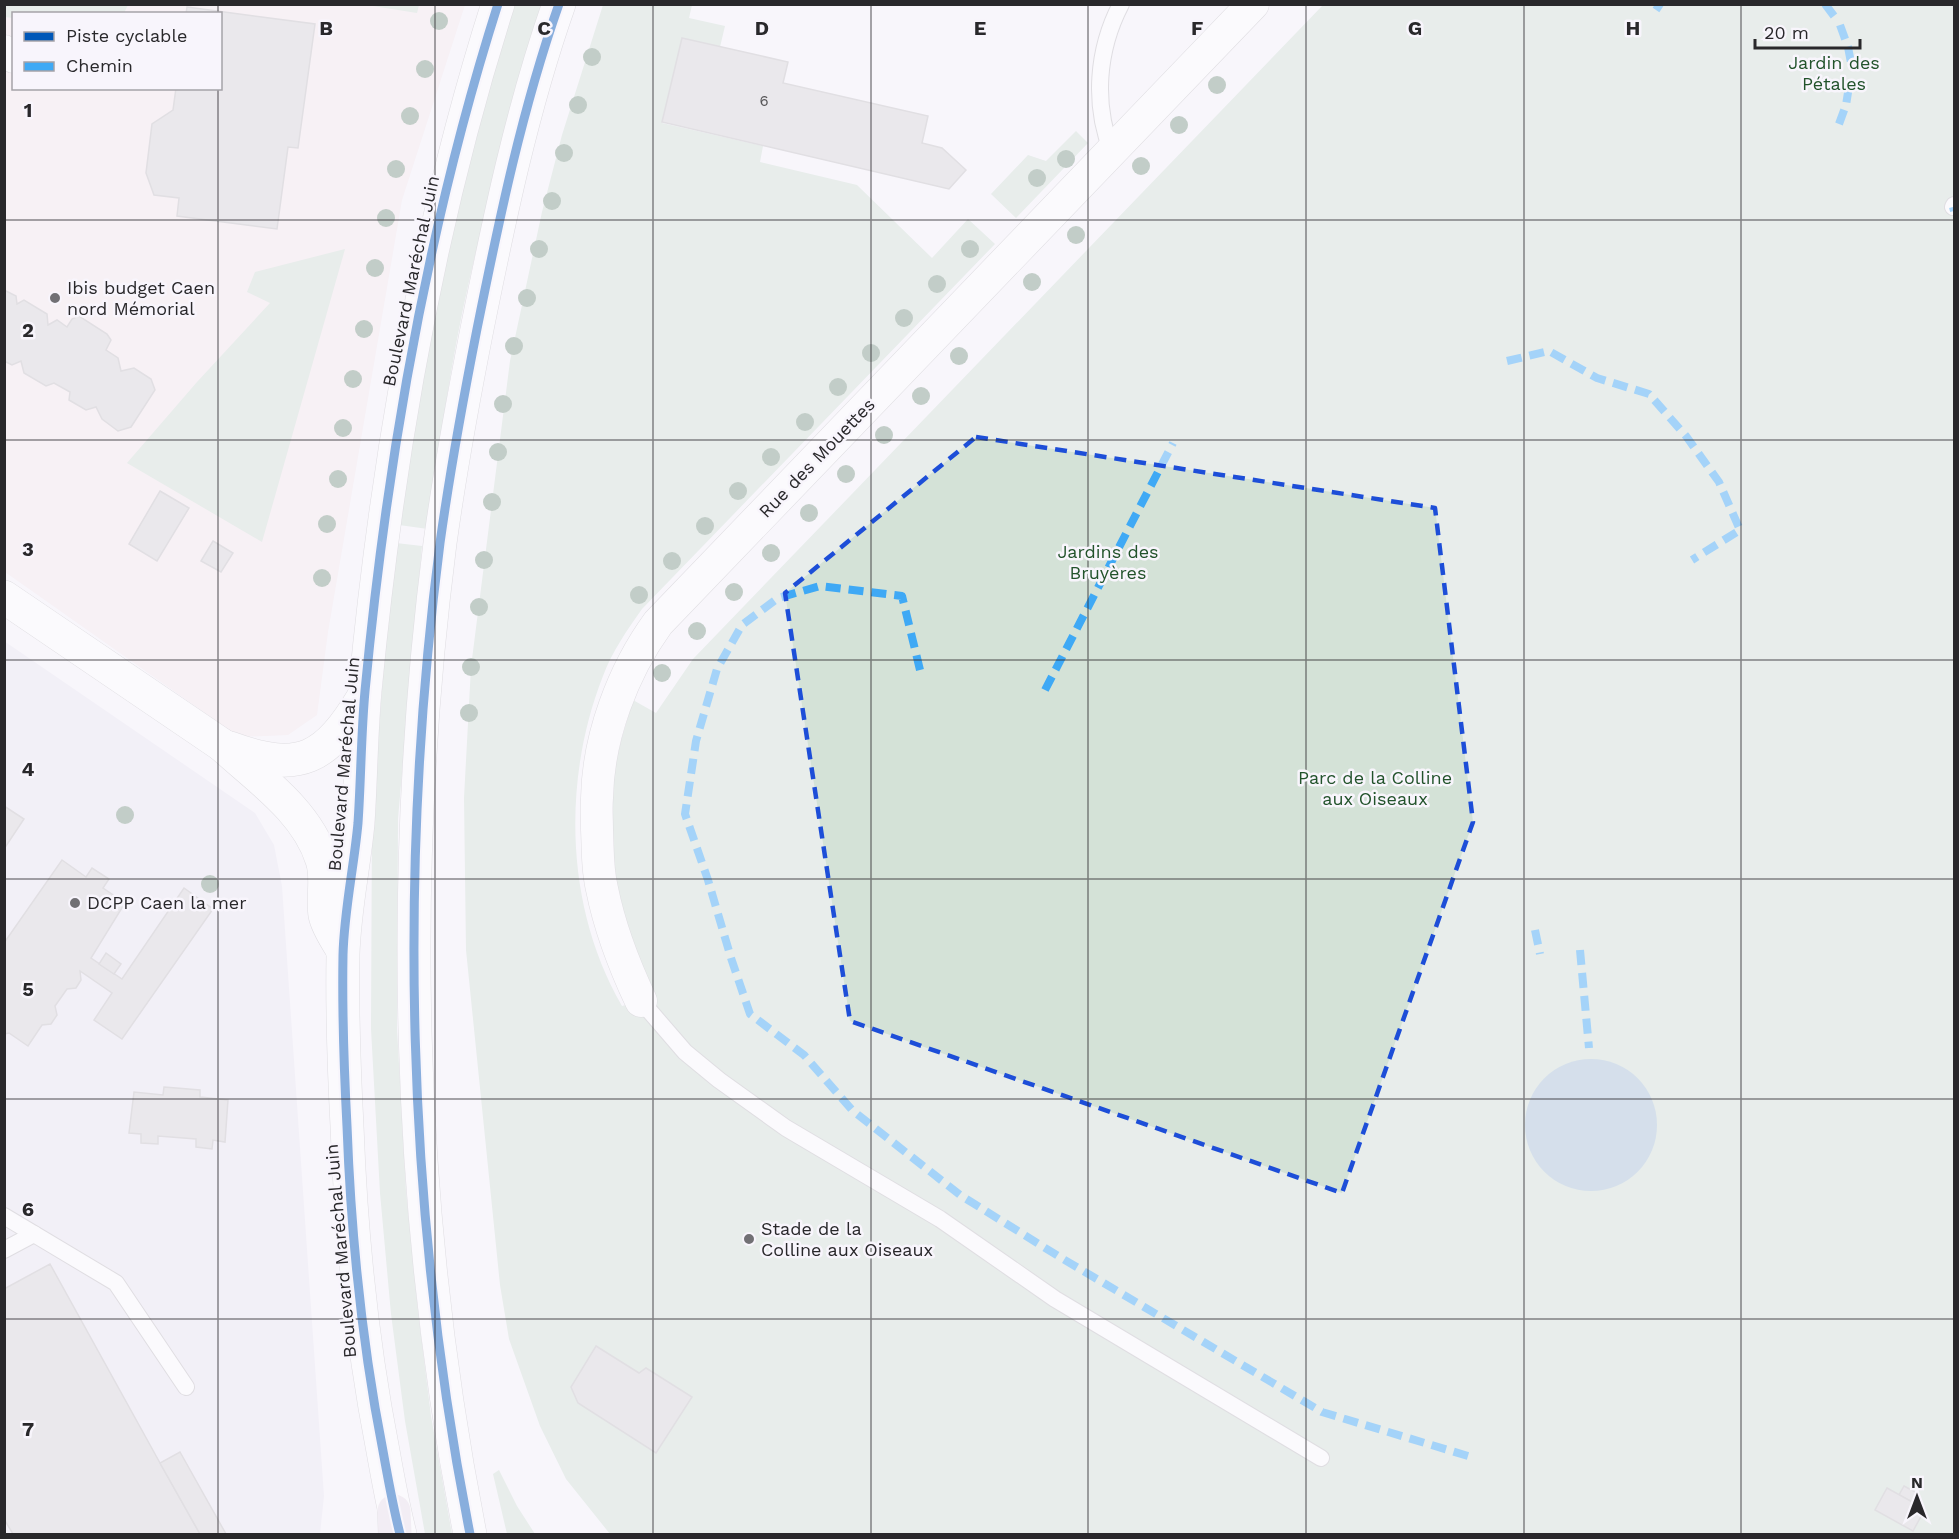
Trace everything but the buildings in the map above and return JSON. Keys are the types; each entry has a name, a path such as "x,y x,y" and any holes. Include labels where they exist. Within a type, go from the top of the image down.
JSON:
{"main road":[{"name":"Boulevard Maréchal Juin","path":"396,1527 371,1391 353,1244 346,1105 343,951 358,825 364,696 382,533 397,438 420,309 448,180 498,4"},
{"path":"470,1534 446,1399 431,1292 418,1115 415,885 420,746 441,539 470,367 501,214 534,86 559,4"},
{"path":"4,597 222,745 292,810 314,840 323,862 325,917 343,951"},
{"path":"222,745 253,756 279,761 301,758 320,750 333,740 346,725 364,696"}],"street":[{"name":"Rue des Mouettes","path":"641,1001 622,959 601,888 597,859 597,796 603,751 622,683 642,645 658,623 1252,4"}],"lane":[{"path":"1112,152 1101,108 1100,84 1107,36 1121,4"},
{"path":"641,1001 686,1052 719,1080 786,1128 940,1219 1054,1299 1321,1458"},
{"path":"4,1216 116,1283 186,1387"},
{"path":"4,1250 34,1234"}],"highlighted area":[{"path":"976,437 1435,508 1473,822 1342,1193 850,1021 785,593"}],"shaded area":[{"path":"5,5 465,5 402,200 328,632 317,715 288,735 239,737 5,572"},
{"path":"4,641 255,813 274,845 282,886 324,1496 320,1534 5,1534"}],"green space":[{"path":"5,4 128,5 124,12 12,12 12,18 5,17"},
{"path":"367,5 419,5 417,13"},
{"path":"512,5 543,5 494,180 468,286 450,377 428,529 399,525 418,390 460,193"},
{"name":"Parc de la Colline aux Oiseaux","path":"603,5 692,5 689,18 725,26 720,47 682,38 662,123 763,146 760,162 857,185 932,258 968,219 995,244 642,609 611,658 590,716 581,758 576,800 576,843 580,886 589,928 603,968 622,1006 655,997 633,943 621,904 616,884 611,841 611,798 614,777 633,700 656,713 693,659 1323,5 1954,5 1954,1534 610,1534 566,1479 540,1426 509,1339 500,1285 466,950 464,798 471,667 510,361 542,212 562,135"},
{"path":"1076,131 1088,143 1016,218 991,194 1028,155 1046,161"},
{"path":"345,249 262,542 127,463 270,303 247,292 255,272"},
{"path":"396,543 422,546 398,819 397,1028 406,1191 431,1416 452,1534 425,1534 405,1421 391,1314 380,1193 371,1029 372,818 389,599"},
{"path":"499,1470 517,1506 535,1534 507,1534 493,1474"}],"water":[{"path":"1591,1059 1616,1064 1638,1078 1652,1100 1657,1125 1652,1150 1638,1172 1616,1186 1591,1191 1566,1186 1544,1172 1530,1150 1525,1125 1530,1100 1544,1078 1566,1064"}],"marked path":[{"path":"1656,10 1660,4"},
{"path":"1825,4 1834,16"},
{"path":"1840,25 1852,68"},
{"path":"1839,124 1846,105 1850,80"},
{"path":"1953,207 1954,211"},
{"path":"1507,361 1549,351 1597,378 1649,394 1686,436 1719,482 1740,530 1692,560"},
{"path":"1045,690 1173,443"},
{"path":"920,670 902,596 820,586 778,598 742,625 717,669 696,741 685,814 750,1014 804,1055 852,1110 960,1195 1063,1259 1322,1412 1468,1456"},
{"path":"1535,930 1540,954"},
{"path":"1580,950 1589,1048"}],"cycle path":[{"path":"400,1534 369,1370 355,1249 344,1062 344,938 358,823 364,708 374,604 398,430 413,344 450,173 498,4"},
{"path":"470,1534 449,1412 432,1289 421,1165 415,1040 414,915 418,790 427,666 440,543 462,409 512,165 559,4"}],"place":[{"name":"Ibis budget Caen nord Mémorial","path":"55,298"},
{"name":"DCPP Caen la mer","path":"75,903"},
{"name":"Stade de la Colline aux Oiseaux","path":"749,1239"}],"park label":[{"name":"Jardin des Pétales","path":"1834,73"},
{"name":"Jardins des Bruyères","path":"1108,562"}]}
